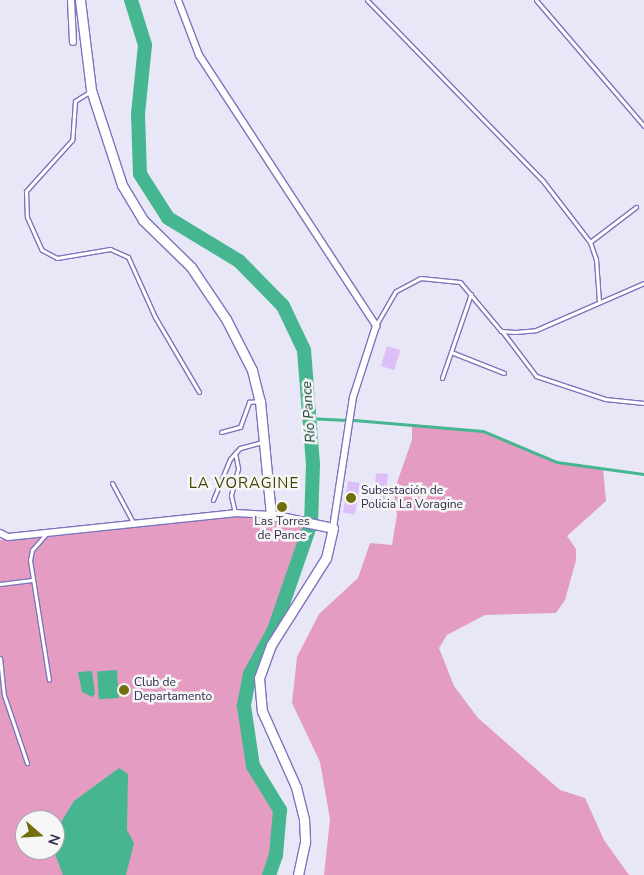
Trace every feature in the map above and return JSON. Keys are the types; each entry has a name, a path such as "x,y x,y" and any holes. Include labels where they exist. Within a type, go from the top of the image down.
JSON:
{"street":[{"path":"71,0 73,42"},
{"path":"80,0 92,90 122,185 143,220 191,267 226,319 252,370 260,401 271,515"},
{"path":"178,0 199,55 376,326 353,397 328,526 326,558 271,644 259,678 262,711 296,787 304,820 305,842 298,875"},
{"path":"0,533 8,537 235,513 271,515 297,522 328,526"}],"lane":[{"path":"367,0 524,157 590,242 596,259 599,302"},
{"path":"536,0 644,126"},
{"path":"92,90 75,101 72,140 26,192 27,217 42,250 58,258 110,248 128,257 155,317 199,392"},
{"path":"590,242 636,207"},
{"path":"376,326 396,290 420,278 460,282 502,330 536,376 605,400 644,403"},
{"path":"502,330 536,330 644,283"},
{"path":"442,378 471,293"},
{"path":"450,352 504,373"},
{"path":"221,432 240,427 249,402 260,401"},
{"path":"213,500 235,453 249,444 265,442"},
{"path":"235,453 238,468 231,495 235,513"},
{"path":"112,483 134,524"},
{"path":"47,533 32,550 32,580 49,680"},
{"path":"0,584 32,580"},
{"path":"0,658 4,695 27,763"}],"shaded area":[{"path":"412,424 483,431 557,462 603,468 606,501 567,536 576,549 576,560 565,600 556,613 485,615 447,635 439,648 454,686 478,718 560,790 585,798 604,840 629,875 324,875 330,819 320,762 292,703 297,657 319,614 358,578 370,543 392,545 397,515 394,491 412,440"},
{"name":"Club de Departamento","path":"235,513 311,523 274,630 250,674 244,706 253,766 280,810 276,855 269,875 0,875 0,540"},
{"path":"117,670 119,698 99,699 97,671"},
{"path":"92,671 95,694 92,697 82,692 78,672"},
{"path":"119,768 128,774 127,830 134,843 126,875 63,875 57,860 65,860 65,816 74,801"}],"building":[{"path":"387,346 400,350 394,370 381,366"},
{"path":"376,473 388,474 386,501 374,500"},
{"name":"Subestación de Policia La Voragine","path":"348,481 360,483 355,514 343,513"}],"waterway":[{"name":"Río Pance","path":"131,0 145,45 138,114 140,174 168,218 239,261 283,306 304,350 313,464 311,523 274,630 250,674 244,706 253,766 280,810 276,855 269,875"},
{"path":"307,418 346,420"},
{"path":"354,420 483,431 557,462 644,474"}],"place":[{"name":"Subestación de Policia La Voragine","path":"351,498"},
{"name":"Las Torres de Pance","path":"282,507"},
{"name":"Club de Departamento","path":"124,690"}],"district":[{"name":"LA VORAGINE","path":"244,484"}]}
